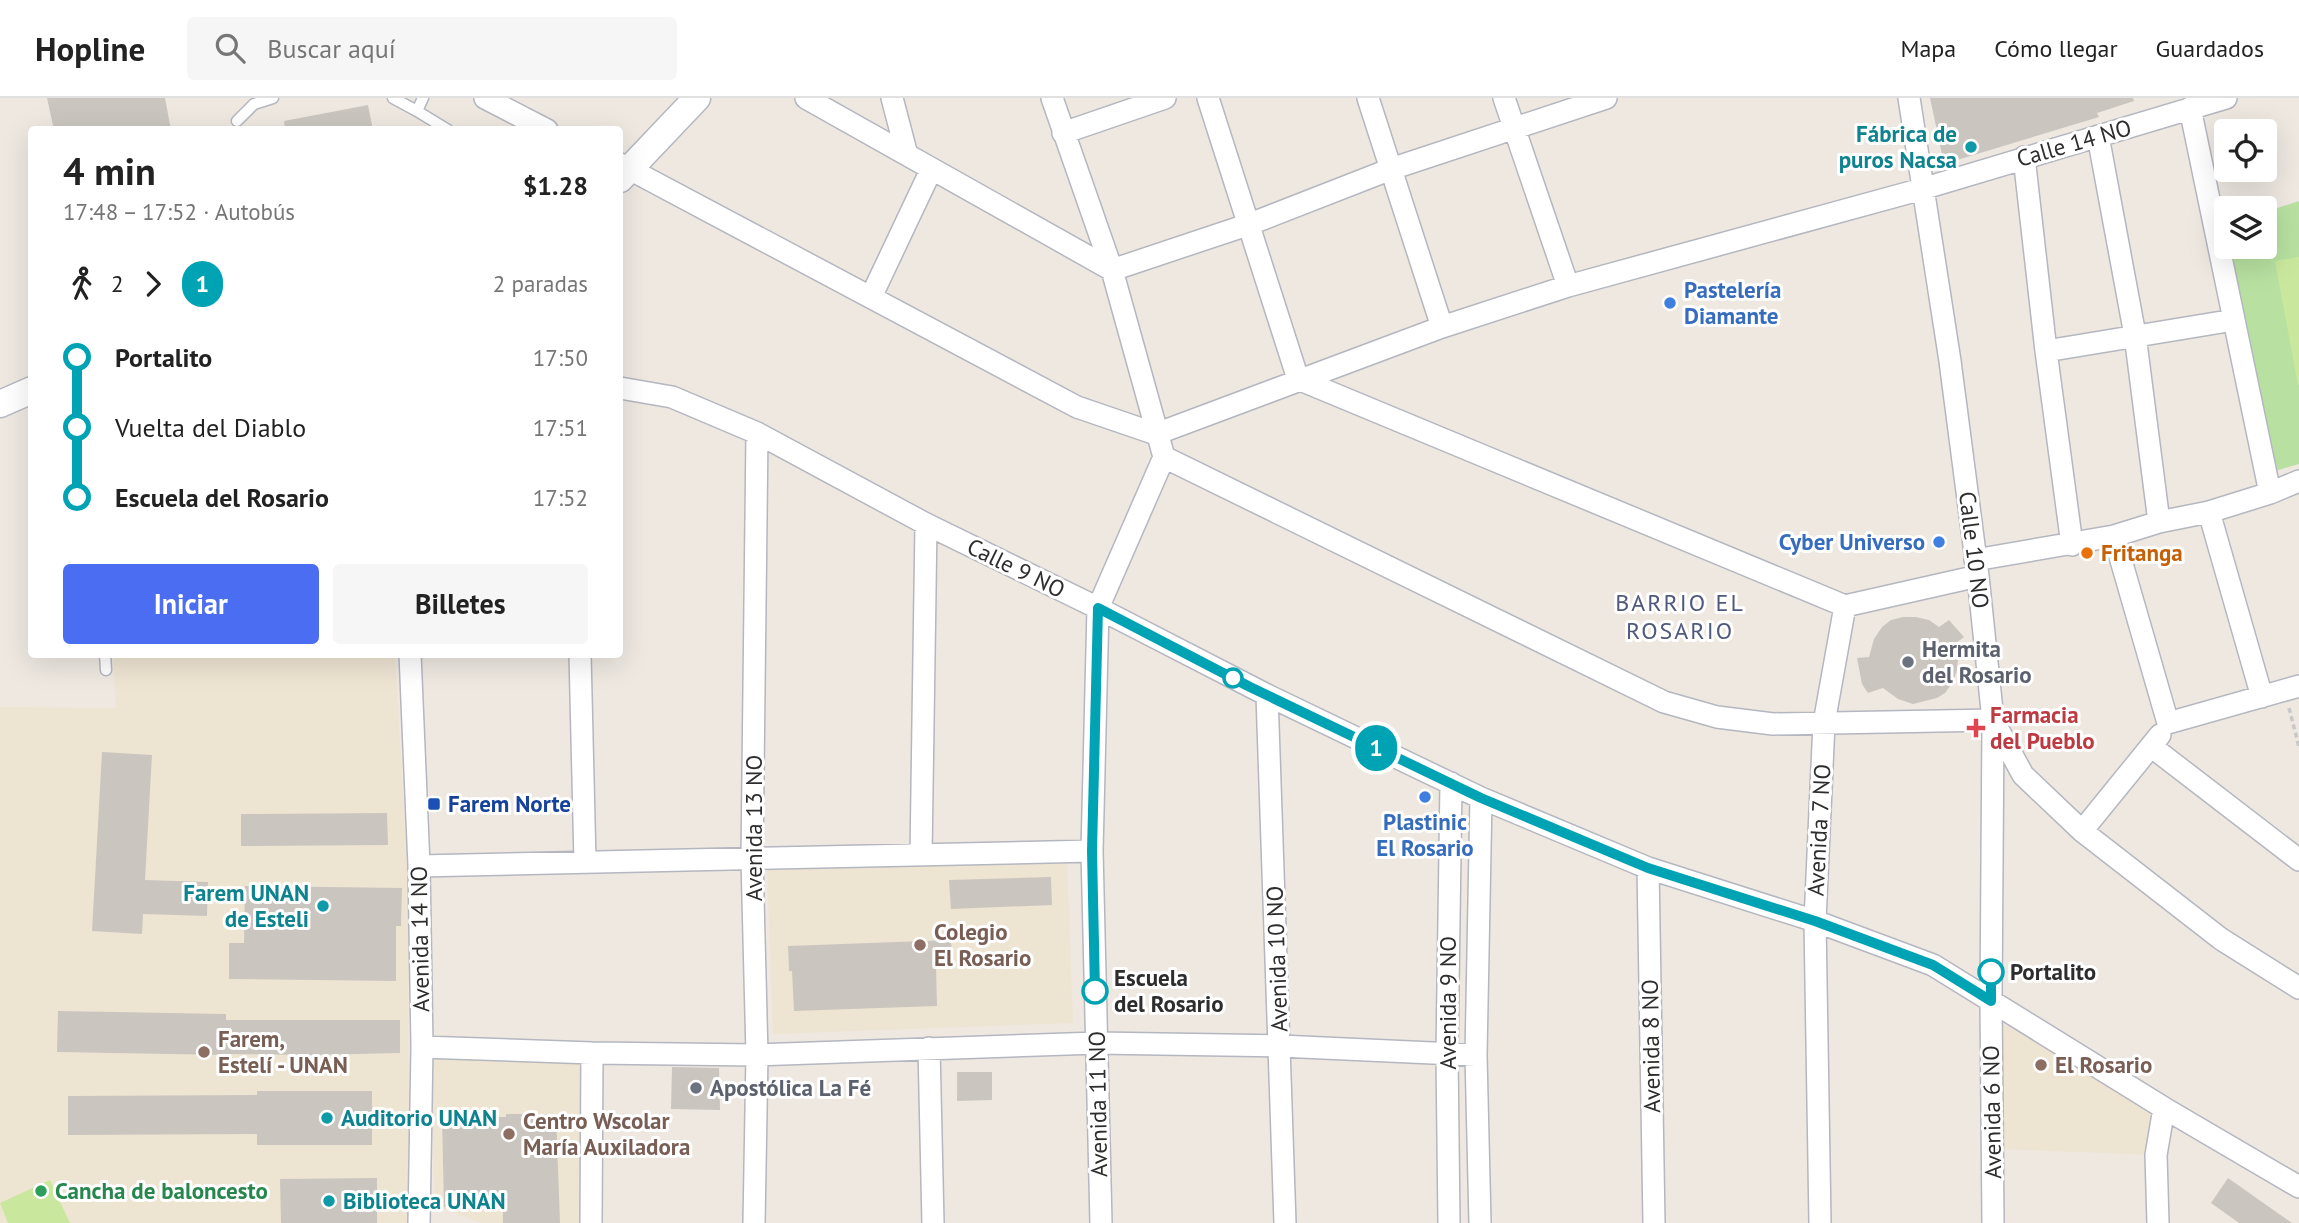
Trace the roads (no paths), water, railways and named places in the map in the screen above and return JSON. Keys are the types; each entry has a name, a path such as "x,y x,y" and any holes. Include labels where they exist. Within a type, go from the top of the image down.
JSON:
{"street":[{"path":"485,98 539,126"},
{"path":"697,98 623,170 871,297 1077,407 1156,434"},
{"path":"806,98 1112,270 1250,224 1391,169 1606,98"},
{"path":"892,98 907,155"},
{"path":"1052,98 1112,270 1164,457 1098,608"},
{"path":"1063,133 1165,98"},
{"path":"1208,98 1298,379 1845,606 1977,568 2209,512 2299,481"},
{"path":"1368,98 1442,327"},
{"path":"1504,98 1568,286"},
{"name":"Calle 10 NO","path":"1909,98 1950,361 1977,568 1993,720 2023,775 2082,831 2221,939 2299,988"},
{"name":"Calle 14 NO","path":"1156,434 1442,327 1568,286 1922,188 2226,98"},
{"path":"2190,108 2270,493"},
{"path":"2098,136 2135,335 2159,522"},
{"path":"2024,157 2072,545"},
{"path":"871,297 931,170"},
{"path":"2046,351 2234,320"},
{"name":"Calle 9 NO","path":"623,389 672,397 757,433 926,524 1267,695 1481,798 1648,868 1815,921 1933,965 2164,1108 2299,1186"},
{"path":"0,404 28,392"},
{"name":"Avenida 13 NO","path":"754,1223 757,1055 752,859 757,433"},
{"path":"1164,457 1664,702 1717,717 1773,724 1993,720 1991,1001"},
{"path":"2209,512 2262,697"},
{"path":"921,855 926,524"},
{"path":"2114,536 2168,723"},
{"name":"Avenida 7 NO","path":"1820,1223 1815,921 1824,723 1845,606"},
{"name":"Avenida 11 NO","path":"1098,608 1092,851 1101,1223"},
{"name":"Avenida 14 NO","path":"410,658 419,866 422,1047 420,1223"},
{"path":"580,658 584,862"},
{"path":"2082,831 2152,747 2168,723 2292,689"},
{"name":"Avenida 10 NO","path":"1267,695 1285,1223"},
{"path":"2152,747 2299,860"},
{"name":"Avenida 9 NO","path":"1449,1223 1447,1054 1451,783"},
{"name":"Avenida 9 NO","path":"1479,1223 1476,1055 1481,798"},
{"path":"419,866 1092,851"},
{"name":"Avenida 8 NO","path":"1648,868 1654,1223"},
{"name":"Avenida 6 NO","path":"1991,1001 1993,1223"},
{"path":"422,1047 757,1055 1097,1043 1280,1046 1476,1055"},
{"path":"929,1048 933,1223"},
{"path":"591,1223 592,1053"},
{"path":"2158,1223 2156,1155 2164,1108"}],"lane":[{"path":"237,121 254,104 273,98"},
{"path":"393,98 441,126"},
{"path":"417,111 424,98"},
{"path":"105,658 106,670"}],"place":[{"name":"Fábrica de puros Nacsa","path":"1971,147"},
{"name":"Pastelería Diamante","path":"1670,303"},
{"name":"Cyber Universo","path":"1939,542"},
{"name":"Fritanga","path":"2087,553"},
{"name":"Hermita del Rosario","path":"1908,662"},
{"name":"Farmacia del Pueblo","path":"1976,728"},
{"name":"Plastinic El Rosario","path":"1425,797"},
{"name":"Farem Norte","path":"434,804"},
{"name":"Farem UNAN de Esteli","path":"323,906"},
{"name":"Colegio El Rosario","path":"920,945"},
{"name":"Portalito","path":"1991,972"},
{"name":"Escuela del Rosario","path":"1095,991"},
{"name":"Farem, Estelí - UNAN","path":"204,1052"},
{"name":"El Rosario","path":"2041,1065"},
{"name":"Apostólica La Fé","path":"696,1088"},
{"name":"Auditorio UNAN","path":"327,1118"},
{"name":"Centro Wscolar María Auxiladora","path":"509,1134"},
{"name":"Cancha de baloncesto","path":"41,1191"},
{"name":"Biblioteca UNAN","path":"329,1201"}],"district":[{"name":"BARRIO EL ROSARIO","path":"1680,617"}]}
